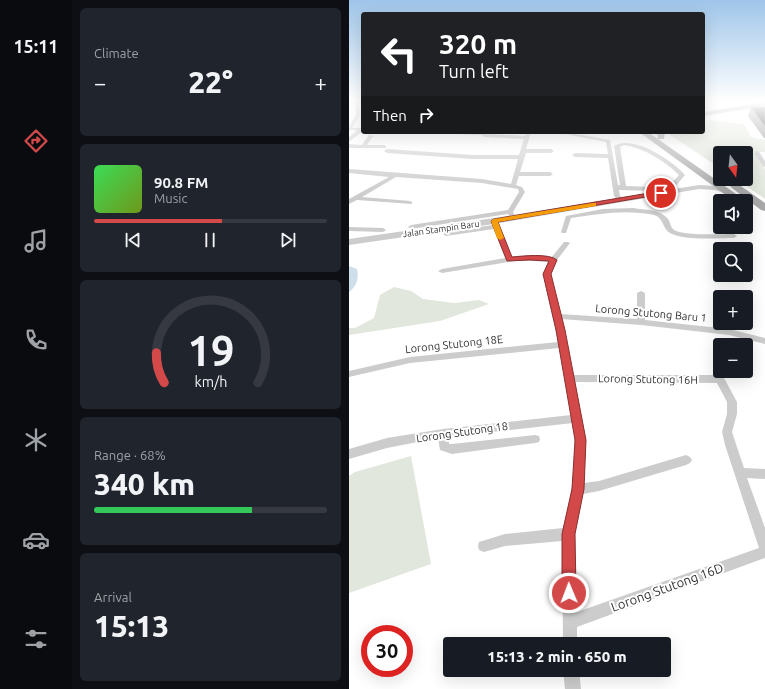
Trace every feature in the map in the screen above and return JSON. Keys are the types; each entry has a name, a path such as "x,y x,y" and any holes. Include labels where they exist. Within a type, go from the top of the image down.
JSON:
{"main road":[{"path":"646,134 731,194"},
{"path":"658,134 713,171"},
{"path":"734,186 765,208"},
{"path":"753,209 765,217"}],"street":[{"path":"485,134 484,136 487,137 529,134 513,186"},
{"path":"570,134 607,140 609,142 617,196 621,200"},
{"path":"349,135 356,135"},
{"path":"349,140 356,135"},
{"path":"364,146 371,136"},
{"path":"620,144 635,145 650,152 682,175 672,187 656,189 616,188 623,186 617,146 620,144"},
{"path":"349,146 364,146 473,156 522,157"},
{"path":"523,151 551,151"},
{"path":"757,153 765,165"},
{"path":"575,155 611,156"},
{"path":"349,171 394,176 462,179 513,186 521,189 522,192 511,215 411,227"},
{"path":"517,174 550,174"},
{"path":"349,202 394,176"},
{"path":"699,187 705,184 707,177"},
{"name":"Jalan Stampin Baru","path":"349,242 495,224 511,215 566,213 621,200 699,187 716,188 728,192"},
{"path":"356,198 410,203"},
{"path":"564,232 566,213 633,210 658,214 666,221 669,229 678,234 734,236"},
{"path":"445,234 495,224 509,260"},
{"path":"349,228 383,230"},
{"path":"566,243 553,260 547,274 563,345 581,440 578,489 568,534 570,637"},
{"path":"442,270 530,257 553,260"},
{"path":"641,293 641,322"},
{"name":"Lorong Stutong Baru 1","path":"557,316 713,326"},
{"name":"Lorong Stutong Baru 1","path":"736,330 765,341"},
{"name":"Lorong Stutong 18E","path":"349,374 410,360 563,345"},
{"name":"Lorong Stutong 16H","path":"569,378 715,379 721,381 732,402 732,414 727,432 765,546"},
{"name":"Lorong Stutong 18","path":"349,454 387,443 443,434 576,419"},
{"path":"516,425 519,441"},
{"path":"443,434 444,447 447,449 535,439"},
{"path":"578,489 599,486 686,460"},
{"path":"741,473 765,474"},
{"path":"484,546 505,540 568,534"},
{"name":"Lorong Stutong 16D","path":"570,622 765,552"},
{"path":"572,677 573,689"}],"shaded area":[{"path":"749,133 751,137 765,140 765,152 754,152 765,169 765,199 746,186 753,186 753,146 713,146 713,163 670,135 671,134"},
{"path":"349,266 357,269 358,276 356,284 349,292"},
{"path":"394,287 411,291 423,299 454,303 479,300 489,304 440,321 349,335 349,328 355,328 374,318 380,295"},
{"path":"411,456 431,564 349,593 349,476 355,472"}],"slow traffic":[{"path":"500,238 494,221 593,204"}],"route":[{"path":"569,593 568,534 578,489 581,440 560,330 547,274 553,260 530,257 509,260 494,221 661,193"}]}
